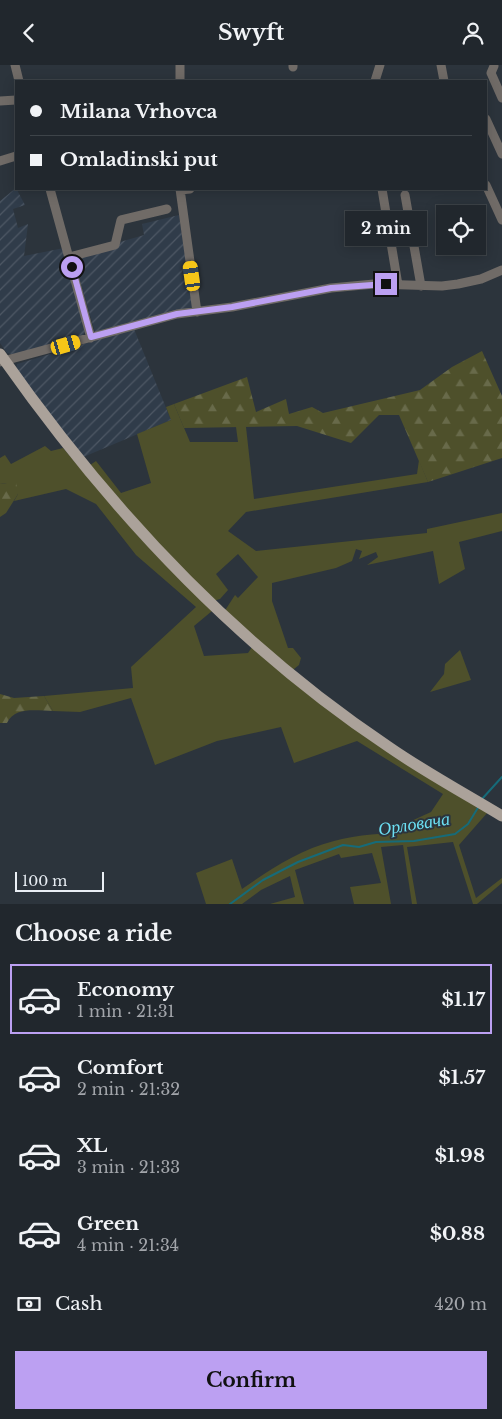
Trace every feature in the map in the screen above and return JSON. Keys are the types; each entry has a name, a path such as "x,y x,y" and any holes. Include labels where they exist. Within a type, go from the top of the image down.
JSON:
{"main road":[{"path":"1,359 89,474 152,545 204,598 284,669 389,748 497,813"}],"street":[{"path":"15,65 18,80"},
{"path":"180,65 180,80"},
{"path":"375,80 380,65"},
{"path":"442,65 444,80"},
{"path":"494,66 491,73 502,97"},
{"path":"0,101 15,100"},
{"path":"487,121 502,154"},
{"path":"0,161 15,155"},
{"path":"487,187 502,220"},
{"path":"50,190 91,337"},
{"path":"180,190 197,313"},
{"path":"382,190 398,285"},
{"path":"405,195 421,286"},
{"path":"69,257 115,245 120,223 125,218 168,209"},
{"path":"1,359 157,319 331,288 374,284 421,286 472,282 502,270"}],"shaded area":[{"path":"15,189 25,205 13,209 18,228 28,224 24,256 64,248 85,332 82,337 16,355 7,353 0,343 0,201"},
{"path":"179,215 193,308 95,332 74,260 117,248 120,242 144,235 142,224"},
{"path":"134,329 171,420 81,458 16,369 17,364"}],"green space":[{"path":"482,351 502,396 502,458 428,482 399,415 379,415 351,443 297,426 184,428 174,404 247,377 256,412 286,399 289,414 312,407 323,413 420,390 452,367"},
{"path":"174,404 190,442 238,442 236,427 246,427 254,499 417,474 419,460 428,482 246,512 228,531 256,551 427,533 427,529 502,513 502,531 459,542 465,569 439,584 433,551 367,565 378,557 376,552 359,559 362,551 356,549 352,561 336,568 272,583 272,601 288,648 293,648 301,658 299,665 294,669 290,668 224,612 235,595 238,598 258,577 238,554 216,574 228,590 220,599 213,601 87,467 96,461 121,493 151,483 137,434 171,420 166,407"},
{"path":"45,446 51,451 63,448 141,539 212,611 194,626 204,656 248,653 252,647 488,812 459,845 476,898 502,878 502,883 477,904 473,904 453,842 407,847 417,904 412,904 403,845 381,847 391,904 354,904 350,887 381,883 372,853 341,858 339,854 295,870 304,904 270,904 295,897 290,876 261,890 242,904 206,904 196,873 232,859 242,889 264,874 309,849 352,837 410,831 409,822 431,812 443,794 357,741 294,763 281,727 217,741 155,765 131,698 80,712 53,711 44,696 133,688 131,667 196,607 136,555 96,504 66,489 14,501 18,494 7,483 0,484 0,458 5,455 11,464"},
{"path":"15,473 18,494 6,513 0,517 0,484 7,483 6,477"},
{"path":"460,650 471,680 430,692 444,674 445,664"},
{"path":"0,694 14,698 44,696 53,711 34,710 21,712 15,714 7,723 0,723"}],"waterway":[{"name":"Орловача","path":"482,799 502,777"},
{"name":"Орловача","path":"230,904 263,880 298,862 343,845 359,847 376,842 414,841 455,834 468,824 479,806"}],"route":[{"path":"72,267 91,337 177,314 197,313 331,288 386,284"}]}
